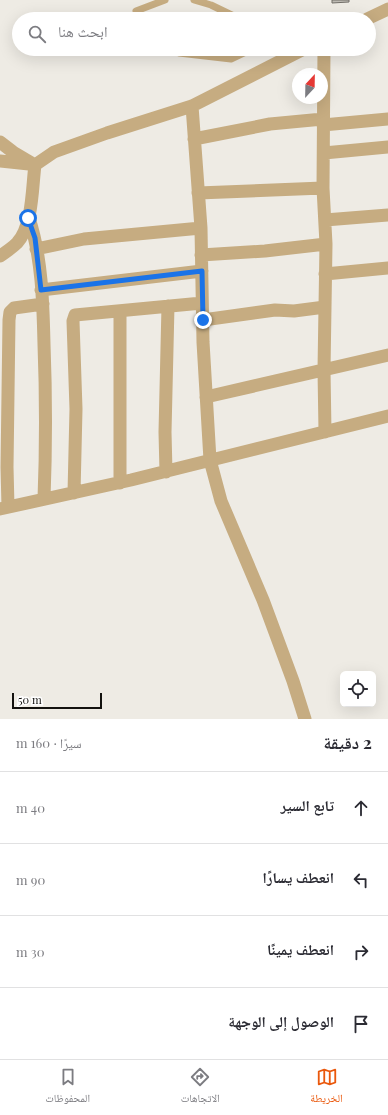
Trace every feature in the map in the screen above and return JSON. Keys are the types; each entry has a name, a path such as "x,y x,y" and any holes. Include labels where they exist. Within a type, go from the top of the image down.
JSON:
{"street":[{"path":"376,15 388,9"},
{"path":"0,161 35,165 54,152 106,133 192,106 284,56"},
{"path":"324,56 323,188 326,244 324,370 325,432"},
{"path":"192,106 201,228 202,303 210,460 221,501 263,600 293,681 305,719"},
{"path":"194,139 270,124 388,119"},
{"path":"0,142 13,152 35,165"},
{"path":"324,153 388,148"},
{"path":"0,256 17,243 23,234 28,218 35,165"},
{"path":"198,192 323,188"},
{"path":"325,220 388,215"},
{"path":"28,218 35,238 43,304 46,443 44,499"},
{"path":"36,249 84,239 156,231 201,228"},
{"path":"201,255 265,251 326,244"},
{"path":"325,274 388,268"},
{"path":"41,290 202,271"},
{"path":"74,493 76,409 73,321 75,315 202,303"},
{"path":"43,304 14,308 10,312 7,467 4,508 166,472 388,416"},
{"path":"166,472 165,432 168,306"},
{"path":"203,320 275,310 294,311 325,307"},
{"path":"120,311 120,483"},
{"path":"206,397 388,355"}],"lane":[{"path":"136,11 165,0"},
{"path":"194,0 211,5 226,12"},
{"path":"205,56 231,59 237,56"}],"building":[{"path":"332,0 349,0 349,2 332,3"}],"route":[{"path":"28,218 35,238 41,290 202,271 203,320"}]}
